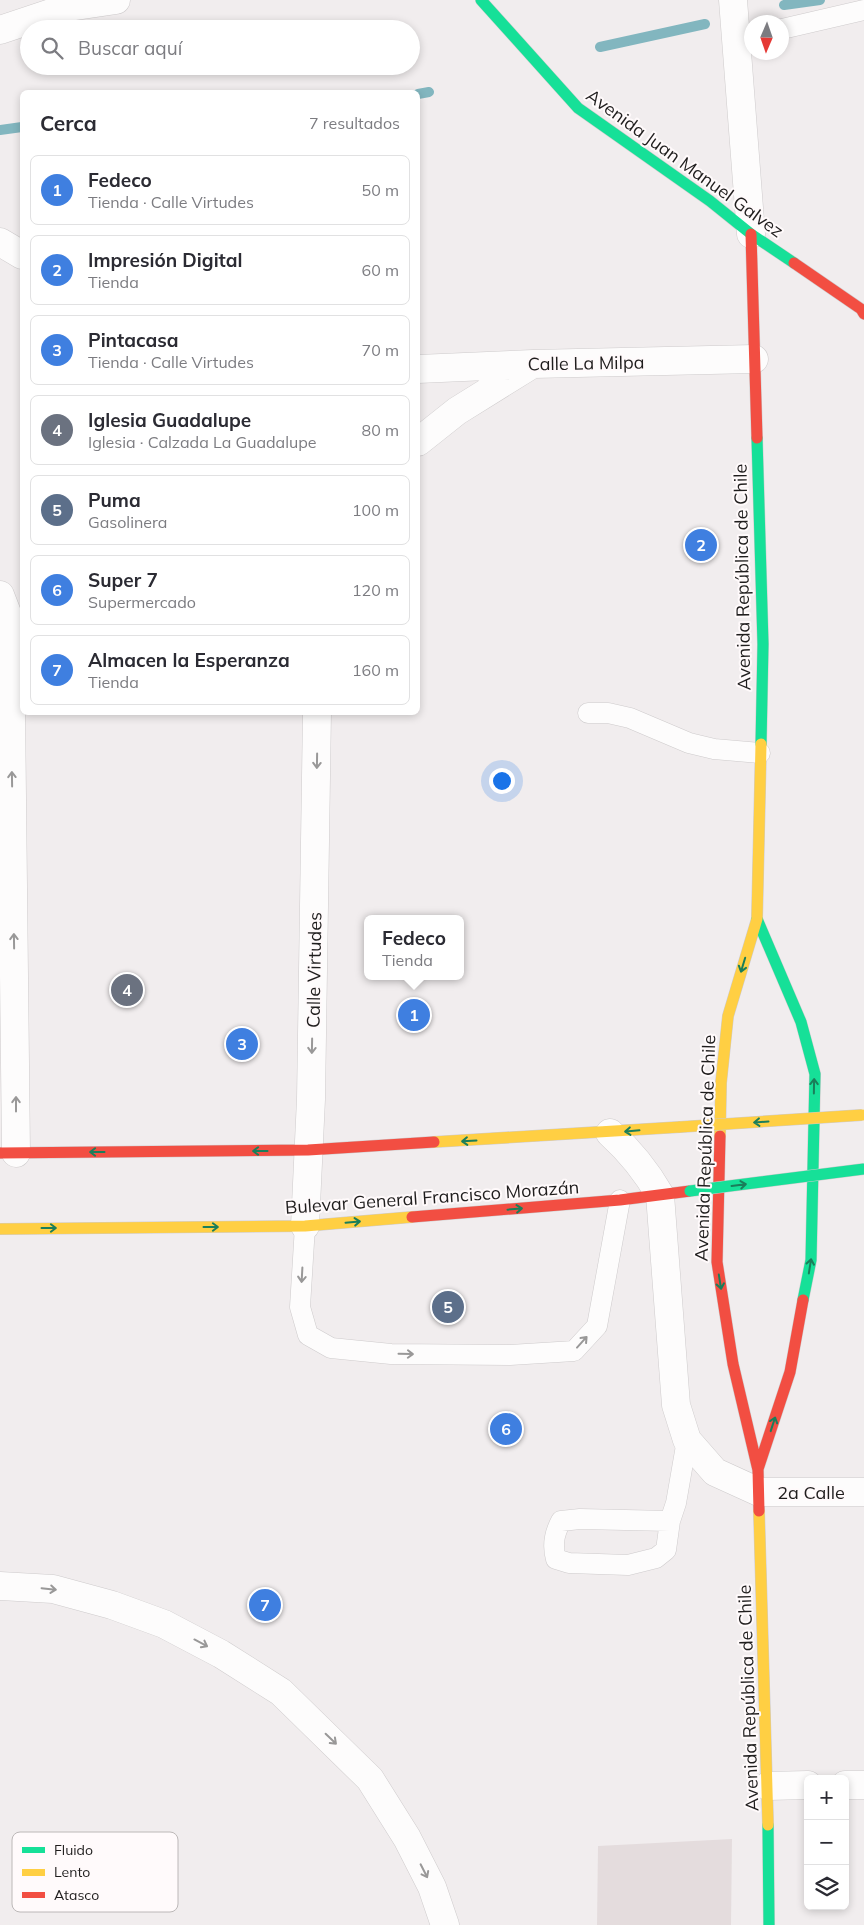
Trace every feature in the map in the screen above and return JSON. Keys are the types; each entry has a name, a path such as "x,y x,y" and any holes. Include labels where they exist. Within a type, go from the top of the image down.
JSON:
{"street":[{"path":"30,20 68,7 116,0"},
{"name":"Avenida Juan Manuel Galvez","path":"481,0 578,108 710,201 751,234 861,309 864,314"},
{"path":"733,0 744,38"},
{"path":"0,30 20,23"},
{"path":"745,60 751,234"},
{"name":"Avenida República de Chile","path":"751,234 763,644 757,918 728,1016 721,1083 717,1262 733,1364 758,1481 768,1786 769,1925"},
{"path":"0,242 20,254"},
{"name":"Calle La Milpa","path":"420,369 533,364 754,359"},
{"path":"420,440 457,411 533,364"},
{"path":"0,595 5,621 8,1153 308,1150 610,1133 863,1115"},
{"name":"Calle Virtudes","path":"304,1226 311,1100 317,715"},
{"name":"Avenida República de Chile","path":"757,918 801,1022 815,1074 811,1260 790,1372 758,1481"},
{"path":"610,1133 630,1151 647,1172 660,1195 676,1405 687,1440 715,1472 758,1481"},
{"name":"Bulevar General Francisco Morazán","path":"0,1228 304,1226 620,1200 864,1169"},
{"name":"2a Calle","path":"758,1481 864,1492"},
{"path":"0,1586 53,1589 121,1608 164,1624 221,1654 281,1692 370,1779 407,1838 428,1879 445,1925"},
{"path":"849,1785 864,1785"},
{"path":"768,1786 804,1786"}],"lane":[{"path":"789,27 864,10"},
{"path":"588,713 608,713 630,718 689,743 714,749 760,753"},
{"path":"304,1226 300,1306 308,1335 331,1348 392,1354 510,1356 574,1351 597,1326 620,1200"},
{"path":"670,1521 580,1519 560,1521 555,1532 553,1548 556,1559 569,1563 628,1565 656,1558 666,1550 670,1521 676,1504 687,1440"}],"shaded area":[{"path":"732,1839 731,1925 597,1925 598,1846"}],"waterway":[{"path":"784,5 820,0"},
{"path":"600,47 705,24"},
{"path":"420,94 429,92"},
{"path":"0,130 20,127"}],"traffic: fast":[{"path":"481,0 578,108 710,201 751,234 794,263"},
{"path":"757,438 763,644 761,744"},
{"path":"757,919 801,1022 815,1074 811,1260 803,1300"},
{"path":"690,1191 864,1169"},
{"path":"768,1825 769,1925"}],"traffic: slow":[{"path":"720,1136 721,1083 728,1016 757,919 761,744"},
{"path":"680,1127 862,1115"},
{"path":"434,1142 680,1127"},
{"path":"0,1229 305,1226 412,1217"},
{"path":"759,1511 768,1825"}],"traffic: jam":[{"path":"751,234 757,438"},
{"path":"794,263 861,309 864,314"},
{"path":"720,1136 717,1262 733,1364 758,1470 759,1511"},
{"path":"0,1153 308,1150 434,1142"},
{"path":"412,1217 620,1200 690,1191"},
{"path":"758,1469 790,1372 803,1300"}],"place":[{"name":"Impresión Digital","path":"701,545"},
{"name":"Iglesia Guadalupe","path":"127,990"},
{"name":"Fedeco","path":"414,1015"},
{"name":"Pintacasa","path":"242,1044"},
{"name":"Puma","path":"448,1307"},
{"name":"Super 7","path":"506,1429"},
{"name":"Almacen la Esperanza","path":"265,1605"}]}
